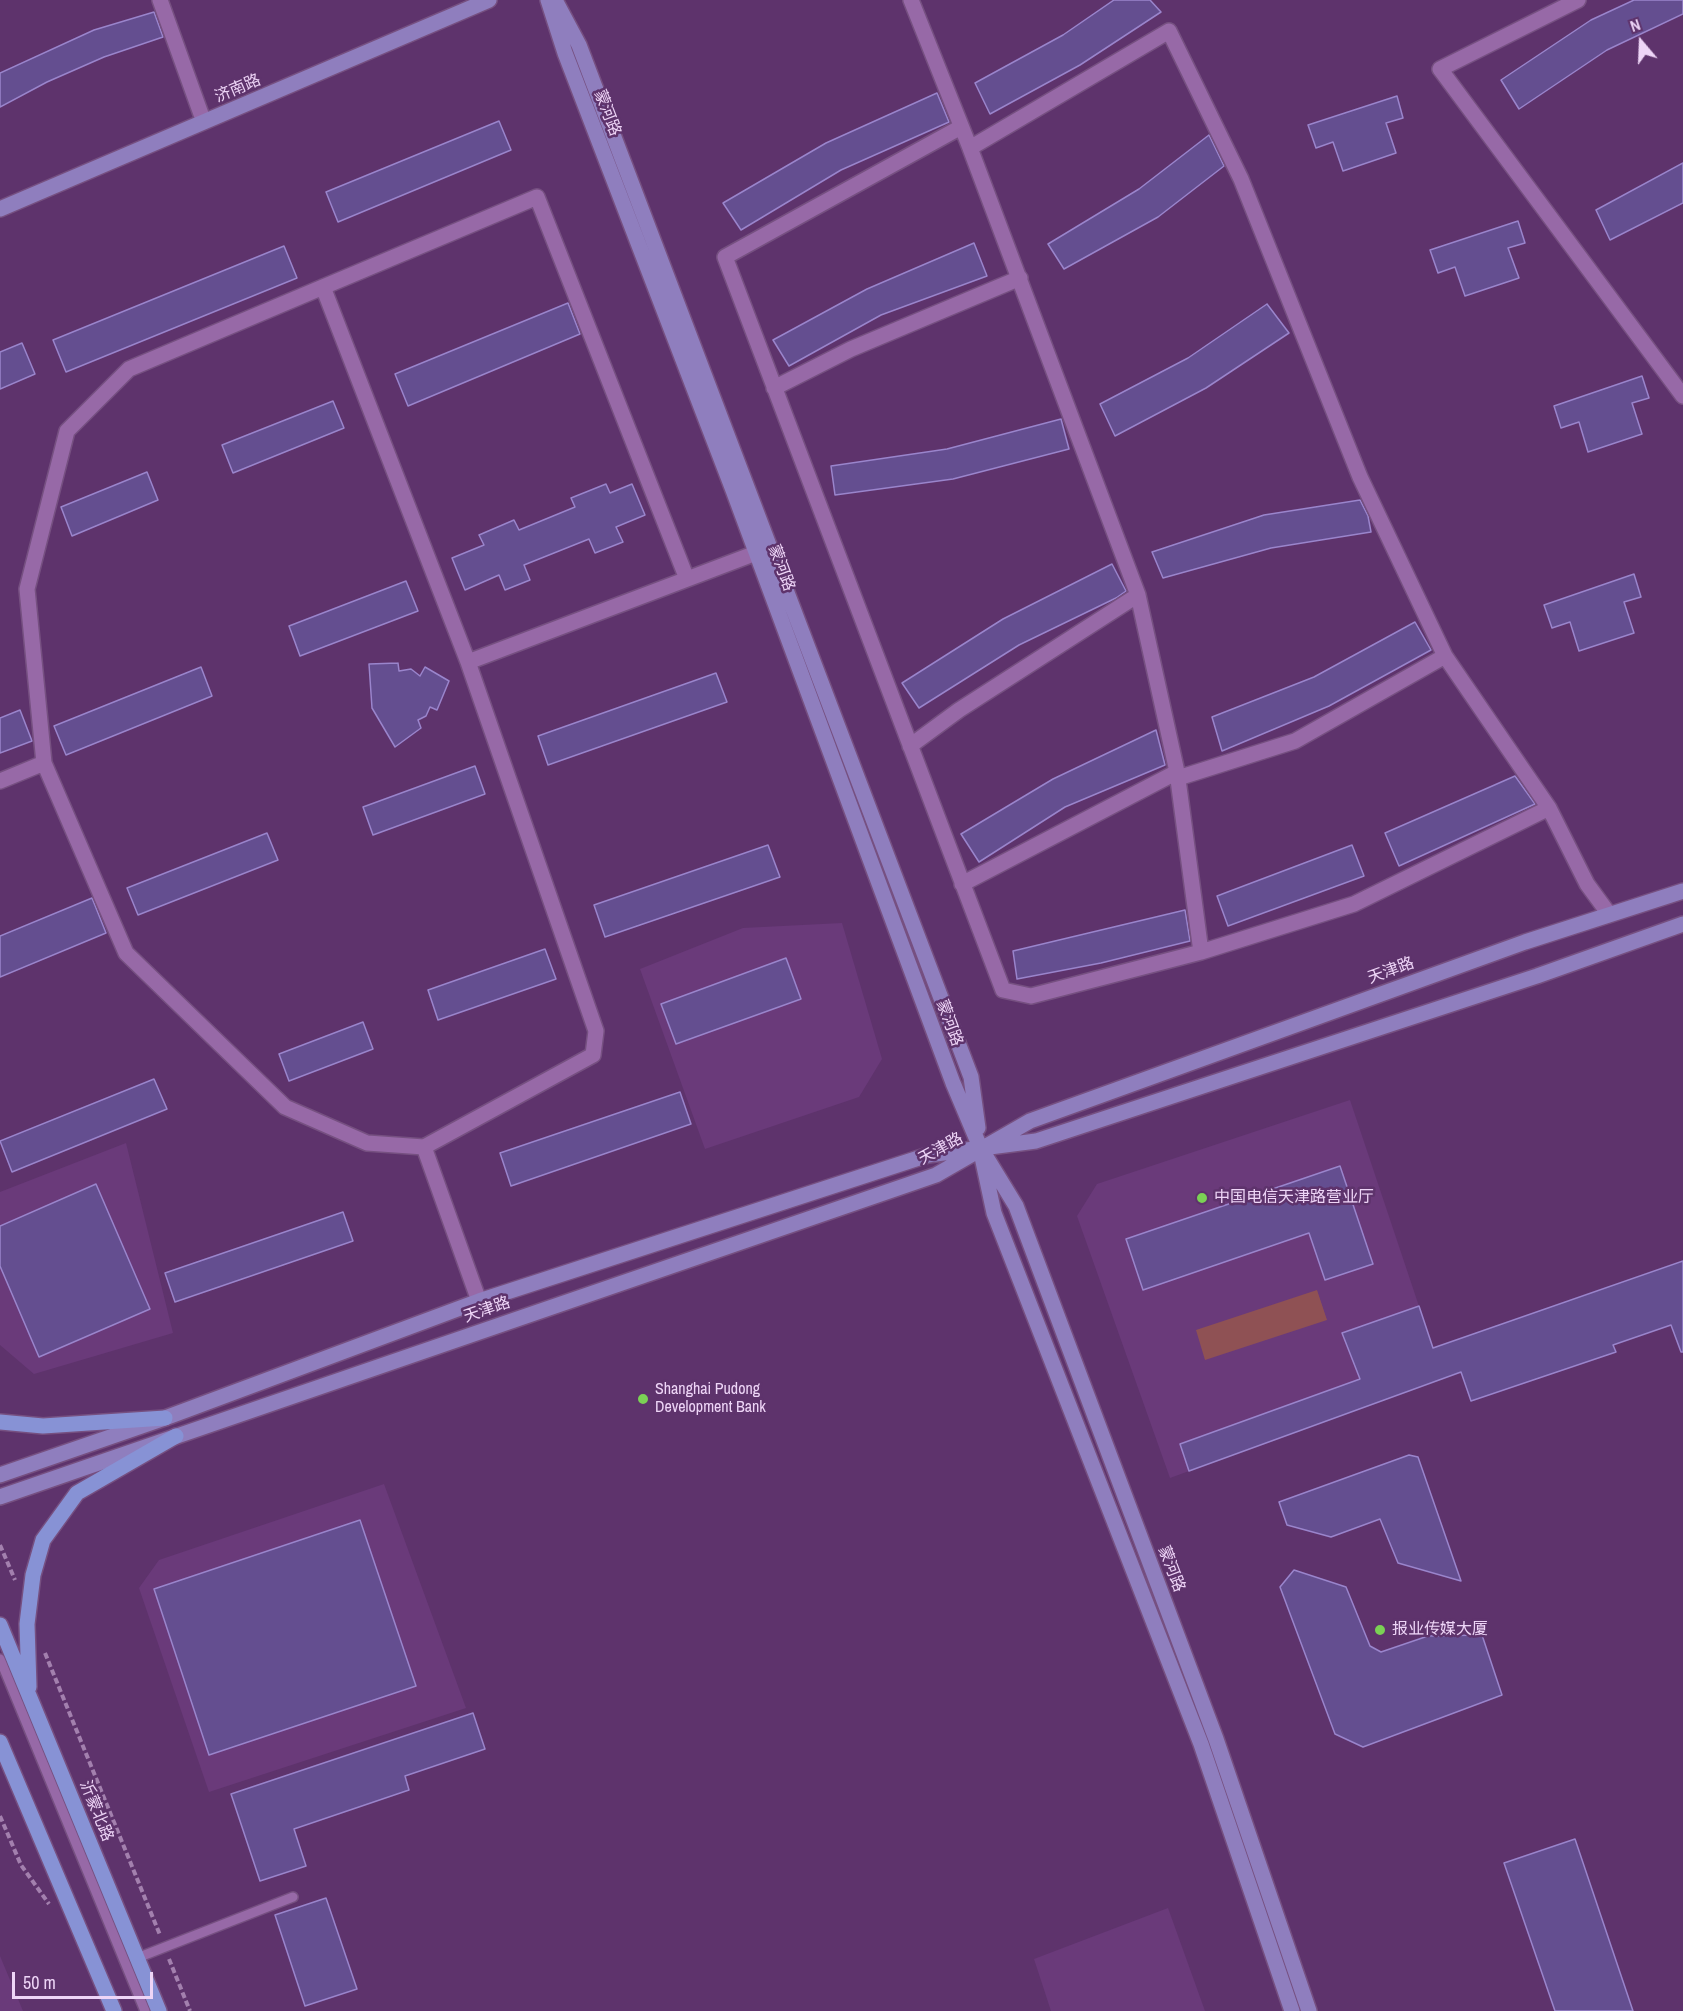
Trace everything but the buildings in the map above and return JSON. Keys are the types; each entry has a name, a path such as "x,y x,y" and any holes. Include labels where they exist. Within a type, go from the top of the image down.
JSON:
{"main road":[{"path":"0,1422 43,1426 165,1418"},
{"path":"29,1696 27,1624 33,1575 43,1540 77,1493 176,1436"},
{"name":"沂蒙北路","path":"0,1625 159,2011"},
{"path":"0,1742 114,2011"}],"street":[{"path":"160,0 201,114"},
{"name":"济南路","path":"0,199 467,0"},
{"name":"济南路","path":"0,209 489,0"},
{"name":"蒙河路","path":"548,0 565,53 756,553 936,1039 980,1148 1016,1206 1216,1739 1309,2011"},
{"name":"蒙河路","path":"555,0 579,45 971,1077 980,1148 994,1213 1201,1744 1292,2011"},
{"path":"911,0 1020,278 1138,595 1177,775 1201,952"},
{"path":"1578,0 1440,69 1683,396"},
{"path":"970,148 1169,31 1241,179 1360,477 1445,656 1550,808 1587,884 1609,914"},
{"path":"961,127 725,257 1003,990 1032,996 1201,952 1354,904 1550,808"},
{"path":"323,287 468,662 596,1031 593,1055 424,1147 367,1143 285,1107 126,953 44,763 27,589 67,431 129,369 323,287 537,197 687,579"},
{"path":"774,388 851,349 1020,278"},
{"path":"468,662 756,553"},
{"path":"910,746 959,710 1138,595"},
{"path":"962,884 1177,775 1295,741 1445,656"},
{"path":"0,781 44,763"},
{"name":"天津路","path":"0,1497 936,1174 1030,1121 1525,942 1683,891"},
{"name":"天津路","path":"0,1475 165,1418 479,1301 928,1155 1036,1141 1537,975 1683,924"},
{"path":"424,1147 479,1301"}],"lane":[{"path":"0,1659 145,2011"},
{"path":"137,1958 293,1898"}],"path":[{"path":"0,1545 16,1583"},
{"path":"42,1644 190,2011"},
{"path":"0,1816 21,1865 52,1908"}],"shaded area":[{"path":"842,923 882,1059 859,1097 705,1149 640,969 743,928"},
{"path":"1350,1100 1443,1378 1170,1478 1077,1216 1097,1184"},
{"path":"126,1143 173,1333 34,1374 0,1345 0,1192"},
{"path":"1317,1290 1327,1320 1205,1360 1196,1330"},
{"path":"384,1484 466,1708 209,1792 139,1588 159,1560"},
{"path":"1168,1908 1205,2011 1051,2011 1034,1959"},
{"path":"0,1956 23,2011 0,2011"}],"place":[{"name":"中国电信天津路营业厅","path":"1202,1198"},
{"name":"Shanghai Pudong Development Bank","path":"643,1399"},
{"name":"报业传媒大厦","path":"1380,1630"}]}
